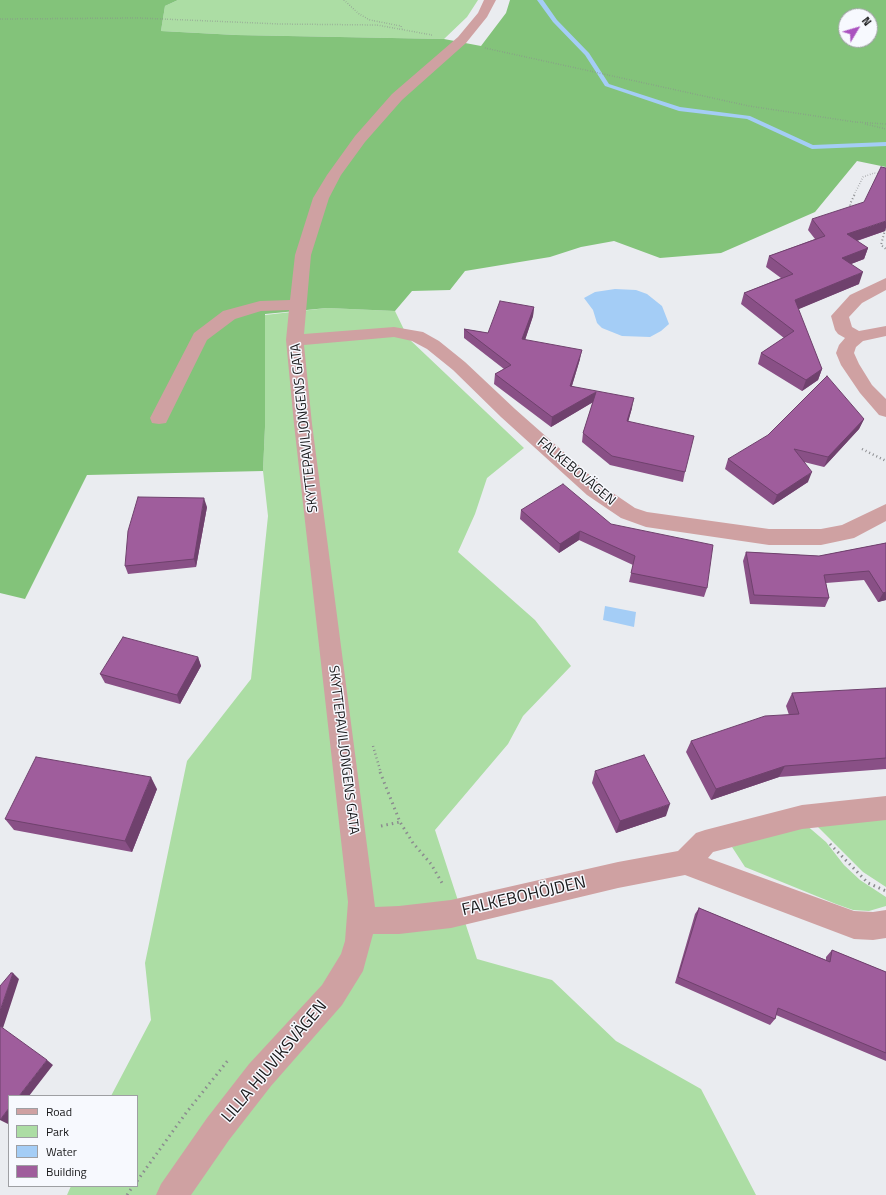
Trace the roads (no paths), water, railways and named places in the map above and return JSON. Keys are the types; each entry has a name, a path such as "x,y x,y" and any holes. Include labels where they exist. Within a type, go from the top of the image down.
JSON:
{"street":[{"name":"SKYTTEPAVILJONGENS GATA","path":"361,921 362,902 304,432 295,340 303,255 321,198 334,175 360,139 397,97 462,40 483,14 490,0"},
{"path":"857,337 844,330 840,316 856,299 886,283"},
{"path":"159,418 200,337 229,316 260,306 298,305"},
{"path":"886,331 857,337 848,345 846,353 850,365 866,389 886,410"},
{"name":"FALKEBOVÄGEN","path":"295,340 394,332 417,336 433,345 460,366 508,413 594,490 628,513 646,519 769,537 821,537 847,532 886,512"},
{"path":"886,808 828,813 802,817 705,842 685,862 854,925 873,926 886,924"},
{"name":"FALKEBOHÖJDEN","path":"361,921 399,920 451,914 618,875 685,862"},
{"name":"LILLA HJUVIKSVÄGEN","path":"172,1195 246,1092 332,995 353,960 359,941 361,921"}],"water":[{"path":"615,289 636,290 647,294 662,306 669,324 661,331 650,337 622,336 602,328 597,323 593,310 584,298 595,292"},
{"path":"605,606 636,612 634,627 603,620"}],"waterway":[{"path":"540,0 555,21 587,54 607,85 679,109 748,117 812,147 886,144"}]}
